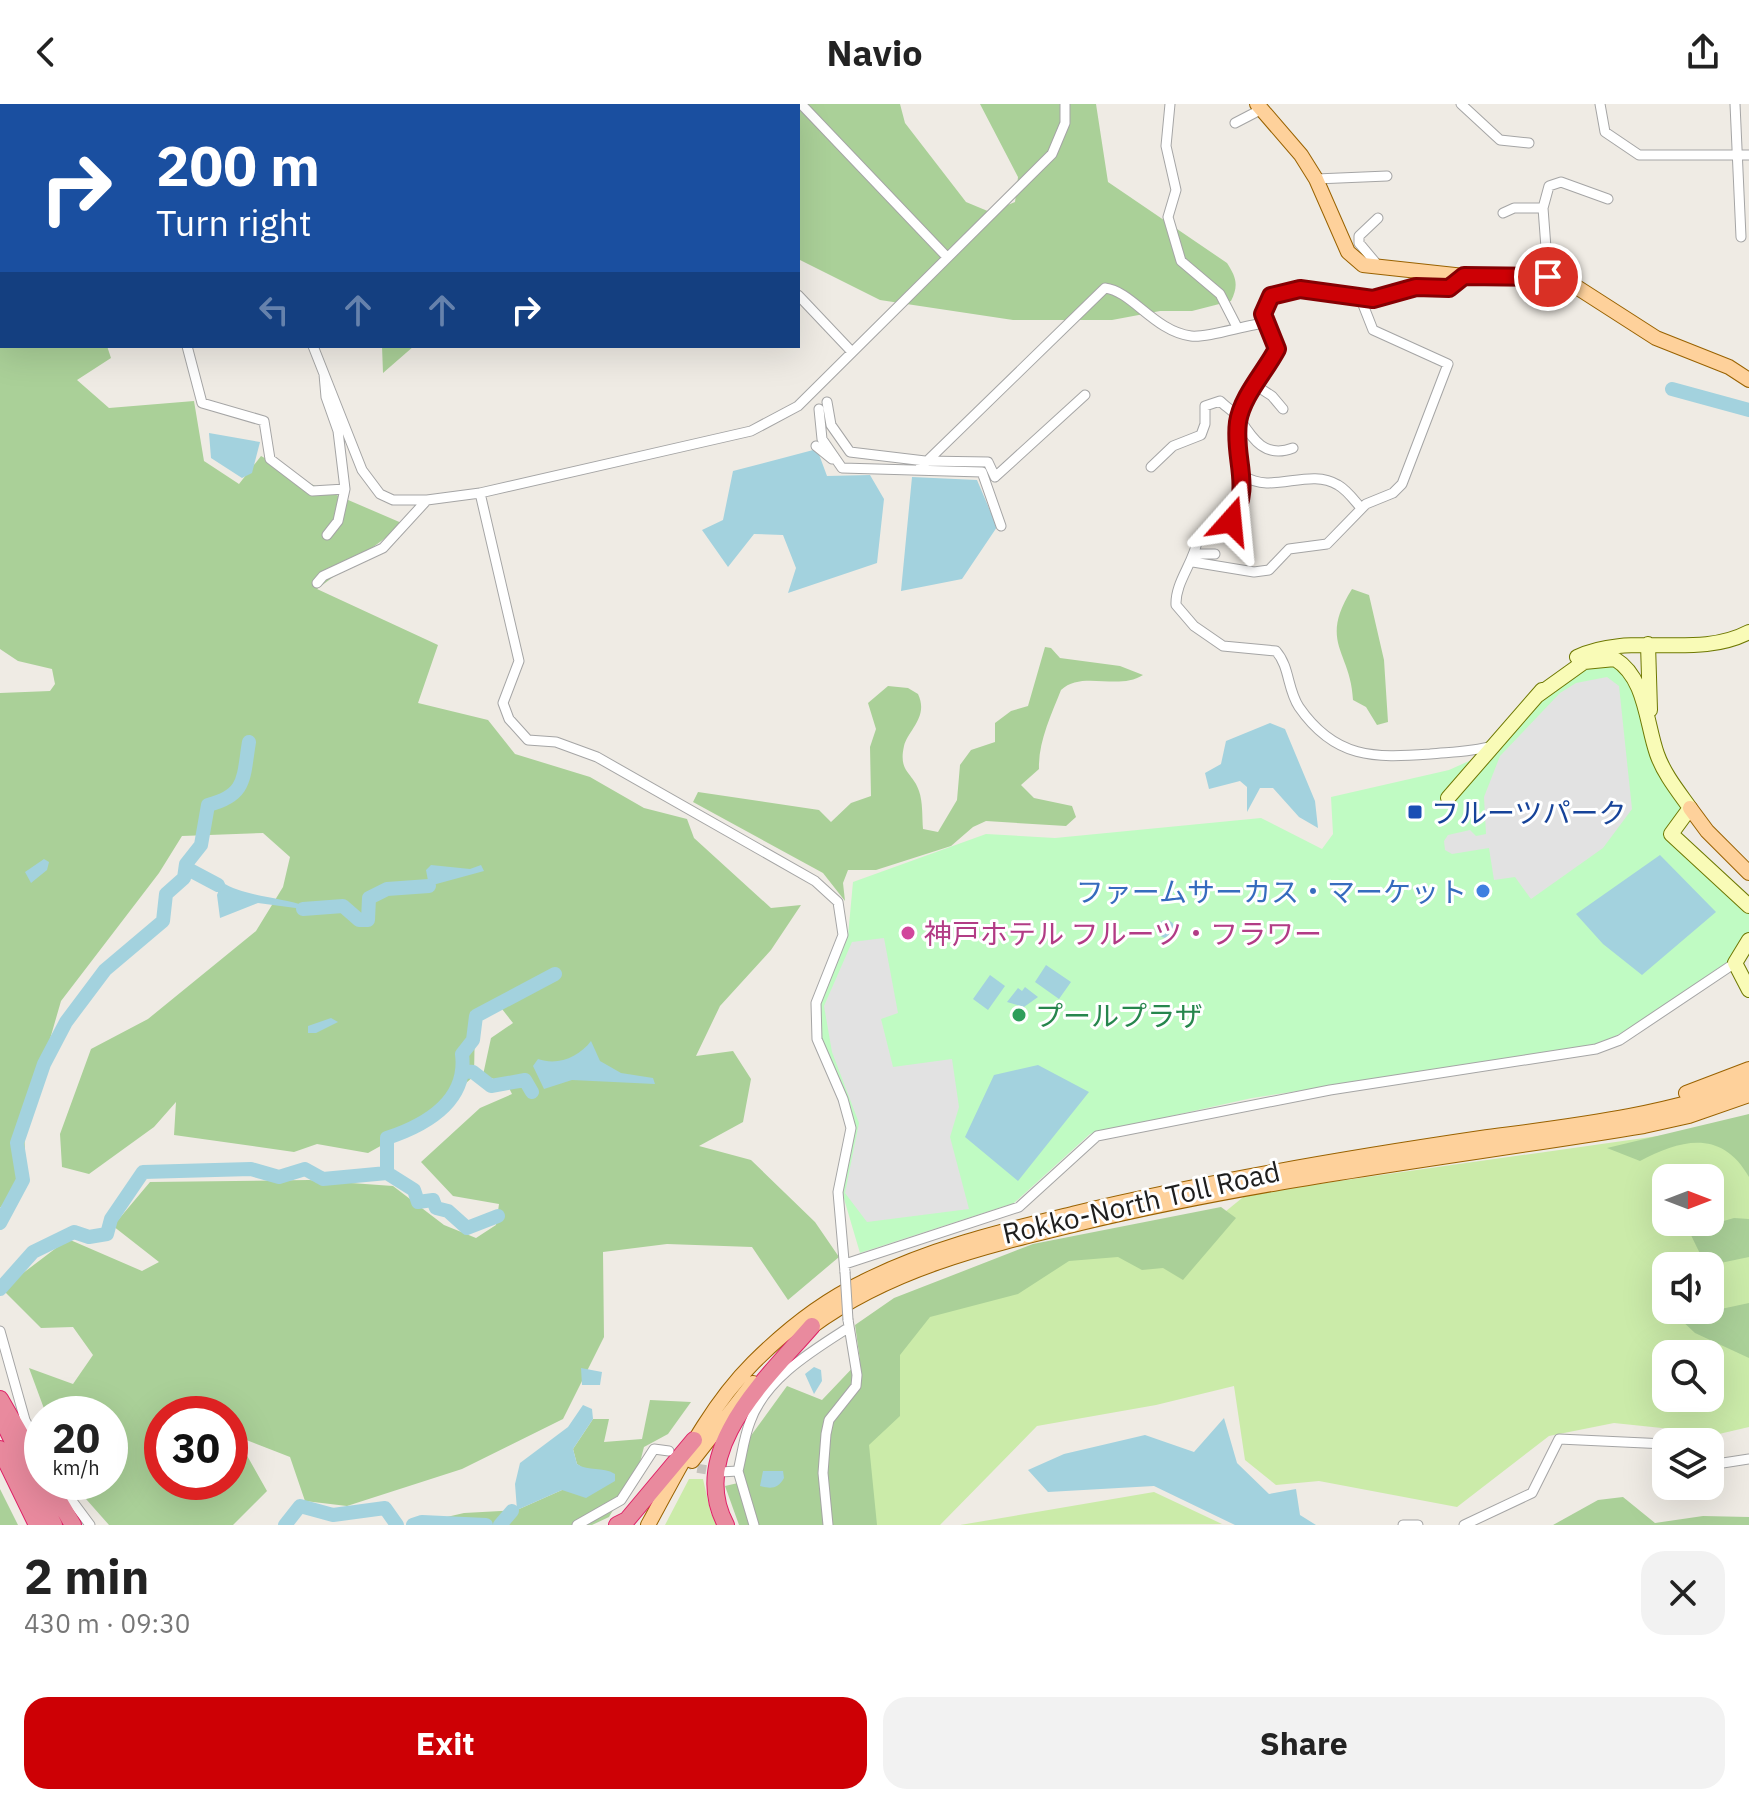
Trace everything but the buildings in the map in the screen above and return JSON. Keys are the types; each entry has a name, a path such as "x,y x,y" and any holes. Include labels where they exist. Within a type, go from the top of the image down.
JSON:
{"highway":[{"path":"726,1525 714,1489 718,1459 735,1422 762,1383 812,1326"},
{"path":"0,1399 24,1441"},
{"path":"0,1415 54,1525"},
{"path":"617,1525 627,1520 694,1440"},
{"path":"0,1449 37,1525"},
{"path":"58,1500 73,1525"}],"main road":[{"path":"1259,107 1316,179 1348,252 1363,265 1375,269 1464,276 1564,280 1648,333 1729,367 1749,380"},
{"path":"1690,808 1748,864"},
{"path":"1558,1127 1702,1088 1749,1069"},
{"name":"Rokko-North Toll Road","path":"648,1525 694,1440 722,1398 780,1338 860,1283 937,1250 1202,1185 1668,1107 1749,1083"},
{"name":"Rokko-North Toll Road","path":"658,1525 696,1454 761,1374 812,1326 863,1293 903,1275 1036,1234 1205,1195 1644,1126 1749,1098"}],"street":[{"path":"801,104 947,257"},
{"path":"314,348 370,484 393,500 427,500 480,493 751,431 798,406 1052,154 1065,123 1065,104"},
{"path":"1170,104 1166,146 1176,190 1168,217 1181,261 1220,294 1237,327"},
{"path":"1461,104 1500,140 1529,143"},
{"path":"1600,104 1605,132 1639,155 1749,155"},
{"path":"1735,104 1741,237"},
{"path":"1235,123 1259,107"},
{"path":"1316,179 1387,176"},
{"path":"1564,280 1561,264 1547,261 1543,208 1549,186 1561,182 1608,199"},
{"path":"1503,213 1514,208 1543,208"},
{"path":"1375,269 1375,262 1359,243 1359,236 1378,218"},
{"path":"1464,276 1449,288 1416,287 1386,297 1360,297 1300,289 1271,296 1265,307 1265,323 1277,349 1239,419 1238,450 1244,476 1243,496 1236,515 1223,527 1198,538 1194,558 1176,596 1176,605 1183,616 1223,646 1276,651 1284,660 1291,693 1299,707 1322,732 1345,749 1386,757 1493,746"},
{"path":"922,465 1105,288 1118,289 1161,325 1192,336 1265,323"},
{"path":"800,297 852,352"},
{"path":"1194,558 1254,572 1269,570 1289,549 1327,544 1361,508 1393,493 1402,484 1448,364 1373,330 1360,297"},
{"path":"188,348 202,403 264,421 270,459 312,491 345,489"},
{"path":"324,374 326,397 338,431 345,489 338,521 327,535"},
{"path":"1255,385 1272,396 1283,409"},
{"path":"816,446 842,468 988,462 995,477 1085,395"},
{"path":"1151,467 1173,446 1201,435 1205,424 1205,406 1220,401 1239,419 1255,443 1268,450 1293,448"},
{"path":"842,468 822,439 823,405 831,425 850,452 982,472 1001,526"},
{"path":"1244,476 1252,482 1270,484 1292,479 1336,483 1361,508"},
{"path":"480,493 519,661 503,703 509,719 528,740 556,742 597,757 815,881 838,902 843,935 816,1003 817,1039 843,1099 851,1128 838,1192 848,1324 857,1375 856,1386 829,1420 826,1434 823,1473 828,1525"},
{"path":"317,583 323,576 383,548 427,500"},
{"path":"1194,558 1215,554"},
{"path":"1448,798 1566,665 1589,651 1615,644 1706,643 1749,632"},
{"path":"1648,644 1650,722"},
{"path":"1538,695 1584,662 1615,659 1630,670 1650,722 1657,753 1690,808 1671,834 1749,906"},
{"path":"845,1268 1019,1207 1097,1136 1330,1090 1596,1049 1620,1040 1735,963 1749,940"},
{"path":"1735,963 1749,990"},
{"path":"754,1525 738,1471 749,1422 762,1397 792,1367 848,1324"},
{"path":"0,1331 24,1416"},
{"path":"1464,1525 1532,1493 1559,1439 1652,1443"},
{"path":"577,1525 621,1500 654,1449 669,1451"},
{"path":"1724,1463 1749,1459"},
{"path":"720,1472 738,1471"},
{"path":"71,1500 90,1525"},
{"path":"1403,1525 1418,1525"}],"green space":[{"path":"800,104 900,104 905,123 966,202 990,212 1015,202 1018,177 980,104 1096,104 1108,182 1227,263 1235,281 1231,301 1192,311 1160,311 1112,320 1013,320 880,300 800,260"},
{"path":"0,348 108,348 111,358 77,380 109,408 194,401 204,461 239,484 261,456 311,484 404,524 317,589 438,645 418,703 488,720 515,754 590,777 644,808 687,819 694,838 771,908 801,905 771,950 720,1006 696,1056 733,1051 751,1079 743,1122 699,1146 751,1160 815,1222 839,1257 788,1300 752,1247 667,1244 603,1252 604,1337 563,1419 462,1469 347,1506 305,1501 290,1457 248,1441 248,1396 144,1396 144,1500 248,1500 248,1457 267,1491 233,1525 109,1525 87,1500 128,1500 128,1396 39,1396 29,1368 73,1384 93,1355 73,1327 41,1328 2,1289 68,1239 142,1271 159,1262 113,1226 150,1182 309,1180 393,1186 444,1225 476,1238 496,1225 499,1204 453,1196 421,1162 480,1108 512,1094 507,1084 483,1075 491,1038 513,1023 502,1009 475,1022 474,1076 418,1125 368,1153 317,1144 294,1152 174,1135 176,1102 154,1127 89,1174 62,1167 60,1134 91,1049 148,1019 256,931 283,887 290,857 263,833 182,836 159,873 61,1001 24,1129 26,1175 0,1208 0,693 50,691 55,684 52,669 18,661 0,649"},
{"path":"382,348 412,348 383,373"},
{"path":"1352,589 1369,595 1384,660 1388,722 1377,725 1366,707 1353,700 1339,646 1338,622"},
{"path":"1045,647 1051,648 1060,658 1120,666 1143,675 1123,681 1079,681 1061,690 1043,739 1039,769 1021,785 1034,798 1072,806 1076,817 1066,826 986,821 973,827 951,846 876,870 848,870 843,883 845,901 823,873 693,802 698,792 819,810 831,822 851,803 871,796 870,747 876,729 868,703 888,686 908,688 918,694 921,710 906,740 903,762 919,791 923,829 938,832 957,800 960,765 971,750 995,742 995,723 1011,711 1028,706"},
{"path":"1613,664 1628,673 1690,808 1670,836 1749,911 1749,936 1741,949 1704,982 1630,1028 1594,1046 1252,1098 1090,1134 1014,1203 860,1253 842,1192 853,1128 820,1037 820,1006 848,936 853,882 986,834 1055,838 1261,818 1322,849 1333,834 1331,797 1449,770 1498,748 1576,665"},
{"path":"1749,1114 1749,1177 1726,1151 1713,1145 1700,1143 1671,1147 1640,1161 1607,1148"},
{"path":"1665,1135 1749,1140 1749,1427 1724,1433 1724,1428 1662,1428 1614,1423 1549,1436 1457,1507 1319,1481 1276,1485 1245,1460 1234,1386 1156,1405 1037,1426 940,1525 837,1525 907,1305 997,1271 1199,1233 1247,1194"},
{"path":"1221,1207 1236,1218 1183,1280 1163,1268 1142,1270 1118,1257 1069,1261 1018,1294 930,1317 900,1355 900,1416 869,1445 877,1525 739,1525 725,1486 738,1483 739,1452 787,1386 822,1400 860,1360 855,1325 894,1298 1033,1244"},
{"path":"1749,1219 1749,1257 1724,1262 1724,1252 1699,1252 1691,1236 1724,1236 1724,1221"},
{"path":"1749,1303 1749,1358 1724,1346 1724,1340 1710,1340 1685,1324 1724,1324 1724,1308"},
{"path":"650,1400 691,1402 668,1434 644,1447 639,1466 609,1517 592,1525 412,1525 464,1513 517,1510 562,1490 586,1470 577,1464 573,1449 593,1419 609,1419 604,1442 642,1439"},
{"path":"689,1479 703,1479 711,1514 718,1525 665,1525"},
{"path":"0,1489 18,1525 0,1525"},
{"path":"1154,1492 1222,1524 960,1525"},
{"path":"1623,1497 1655,1523 1703,1516 1749,1517 1749,1525 1553,1525 1598,1500"}],"shaded area":[{"path":"1607,677 1619,686 1632,809 1603,848 1531,899 1515,877 1494,880 1489,848 1452,854 1445,850 1444,841 1448,835 1470,830 1476,836 1486,834 1484,797 1500,756 1560,693 1576,683"},
{"path":"884,938 898,1013 881,1019 893,1067 952,1059 959,1107 950,1137 969,1209 867,1222 845,1193 859,1123 832,1052 824,1006 852,942"}],"water":[{"path":"209,433 260,442 252,473 242,478 211,458"},
{"path":"817,449 827,476 870,475 884,499 877,563 788,593 796,568 783,535 754,534 728,567 702,530 723,520 733,471"},
{"path":"912,477 977,480 997,527 962,579 901,591"},
{"path":"1270,723 1285,729 1315,801 1318,828 1299,817 1273,788 1260,788 1247,812 1247,787 1240,781 1209,789 1205,773 1221,764 1226,741"},
{"path":"1660,855 1716,912 1642,975 1603,944 1576,914"},
{"path":"44,859 49,862 47,870 31,883 25,872"},
{"path":"431,865 470,869 481,865 484,871 429,886 426,870"},
{"path":"222,882 240,890 306,906 303,909 258,903 220,918 217,895"},
{"path":"1162,920 1170,920 1175,929 1173,936 1162,938 1157,933 1157,925"},
{"path":"1046,965 1071,982 1059,999 1035,982"},
{"path":"990,975 1005,986 988,1010 973,999"},
{"path":"1025,987 1038,997 1024,1007 1007,1002 1018,988 1022,991"},
{"path":"331,1018 338,1022 316,1033 308,1033 308,1026"},
{"path":"591,1041 600,1061 621,1073 653,1078 655,1084 572,1080 544,1089 533,1066 538,1059 568,1059"},
{"path":"1038,1065 1089,1092 1018,1181 965,1137 994,1075"},
{"path":"814,1367 821,1370 822,1381 814,1394 805,1374"},
{"path":"581,1368 602,1372 600,1385 582,1385"},
{"path":"583,1405 592,1409 593,1419 573,1449 577,1464 615,1474 615,1481 586,1498 562,1490 517,1510 515,1484 520,1463 568,1427"},
{"path":"1224,1418 1237,1463 1269,1494 1296,1489 1300,1515 1316,1525 1235,1525 1154,1486 1048,1492 1028,1470 1064,1454 1145,1435 1194,1452"},
{"path":"763,1471 783,1471 784,1478 774,1487 760,1486"}],"waterway":[{"path":"1672,389 1749,410"},
{"path":"0,1223 23,1180 17,1143 44,1064 66,1022 105,970 163,921 166,894 184,878 186,864 201,845 208,805 230,796 241,783 249,742"},
{"path":"186,868 218,885"},
{"path":"303,909 343,906 359,920 368,920 369,898 387,889 429,886"},
{"path":"0,1289 33,1252 74,1232 89,1237 107,1234 111,1219 143,1172 251,1169 279,1177 305,1169 323,1179 387,1173 387,1138 429,1118 451,1098 462,1071 462,1054 473,1040 476,1016 555,974"},
{"path":"464,1071 473,1072 491,1086 525,1080 532,1092"},
{"path":"387,1173 414,1190 418,1202 433,1200 436,1208 448,1211 467,1228 498,1216"},
{"path":"285,1525 300,1506 333,1515 385,1508 397,1525"},
{"path":"500,1525 512,1511"},
{"path":"413,1525 422,1522 486,1525"}],"tunnel":[{"path":"686,1461 696,1468 720,1472"}],"place":[{"name":"フルーツパーク","path":"1415,812"},
{"name":"ファームサーカス・マーケット","path":"1483,891"},
{"name":"神戸ホテル フルーツ・フラワー","path":"908,933"},
{"name":"プールプラザ","path":"1019,1015"}],"route":[{"path":"1231,521 1240,508 1243,496 1244,476 1238,450 1241,410 1277,349 1263,314 1271,296 1300,289 1373,299 1416,287 1449,288 1464,276 1548,277"}]}
